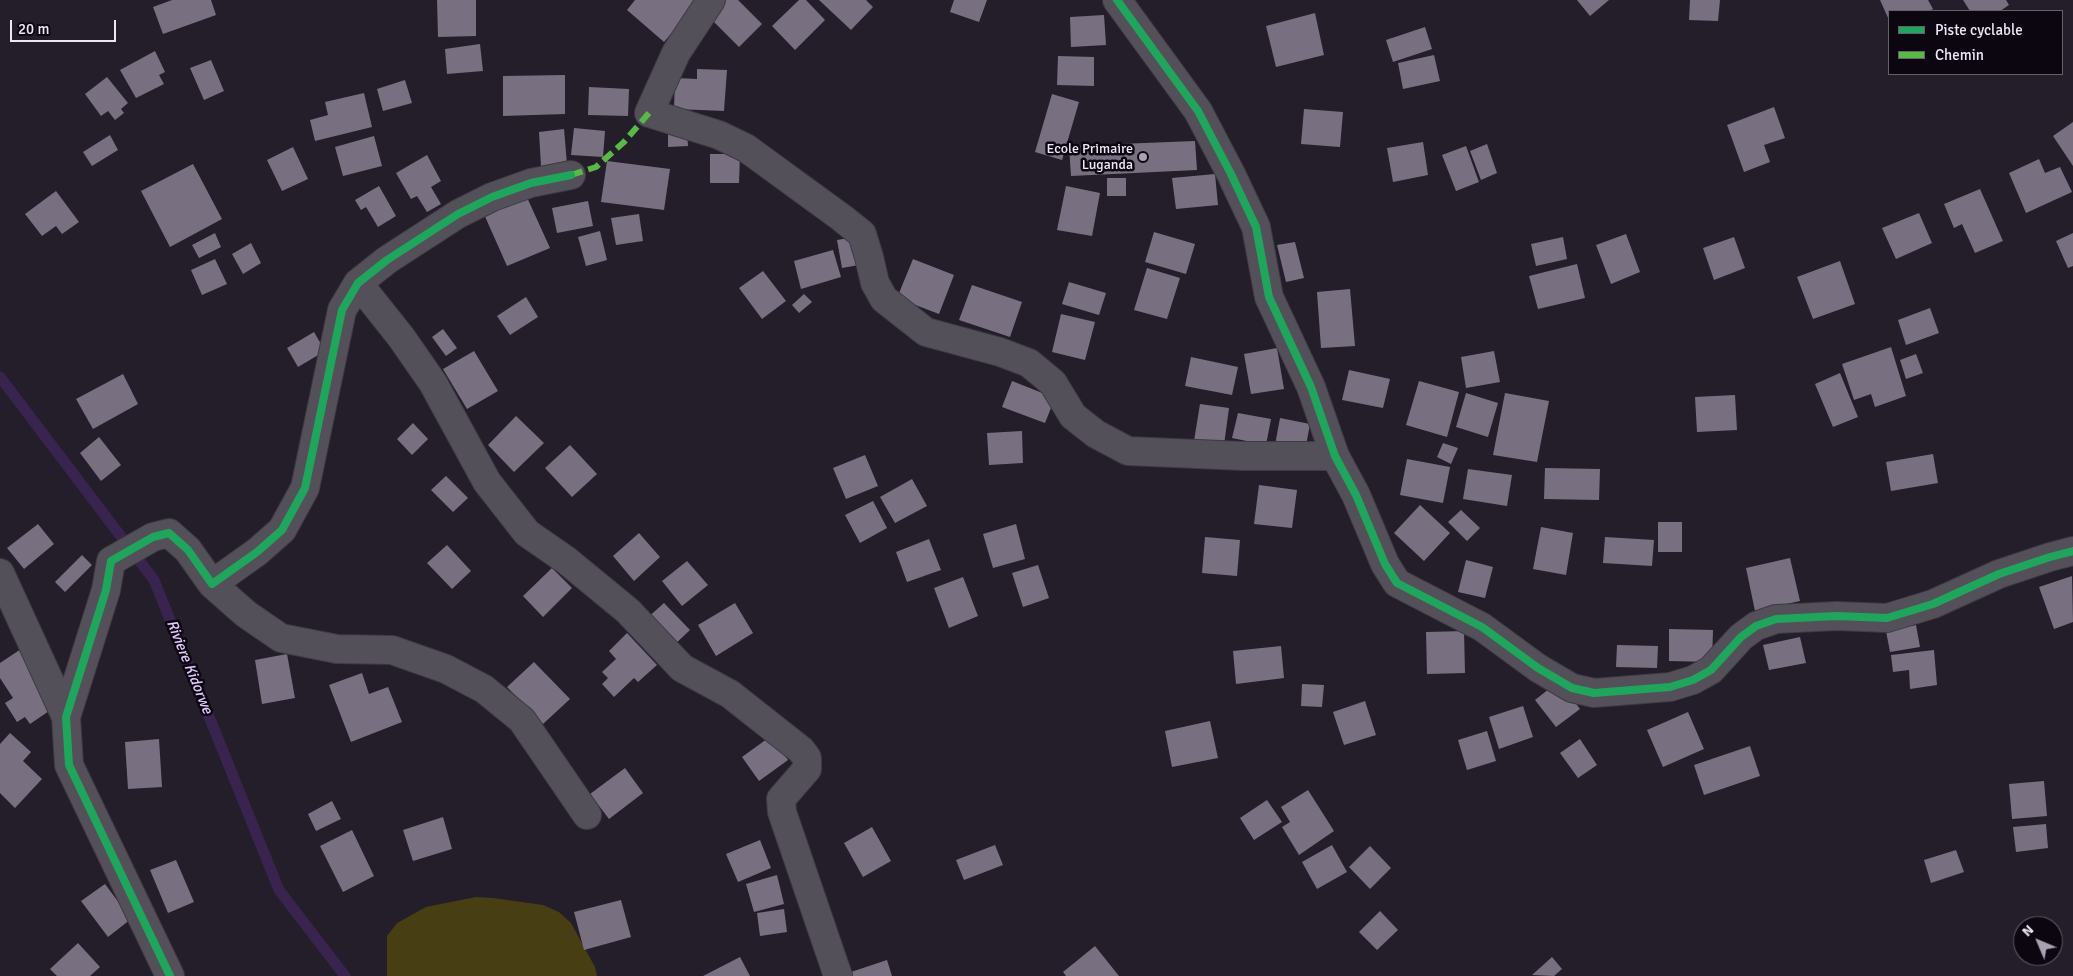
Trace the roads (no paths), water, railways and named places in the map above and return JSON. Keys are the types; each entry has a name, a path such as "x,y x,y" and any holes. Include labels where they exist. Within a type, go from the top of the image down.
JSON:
{"street":[{"path":"711,0 676,53 649,113 719,135 746,148 842,218 862,234 870,257 875,283 884,299 926,332 1029,362 1053,383 1073,416 1096,434 1128,451 1243,456 1335,456"},
{"path":"1117,0 1198,111 1231,174 1256,228 1269,297 1311,387 1335,456 1356,495 1385,564 1397,583 1482,627 1538,668 1572,688 1594,693 1670,687 1693,680 1711,670 1741,637 1756,626 1776,619 1836,616 1887,618 1933,604 1999,574 2073,551"},
{"path":"212,584 257,552 282,530 305,488 342,310 358,283 388,260 458,214 492,197 531,183 571,175"},
{"path":"358,283 401,337 433,383 487,482 527,533 566,560 628,611 682,668 730,694 801,750 807,758 807,768 781,799 782,812 838,976"},
{"path":"66,718 106,590 111,561 154,537 168,533 188,550 212,584 246,614 281,638 337,649 392,650 446,669 484,689 522,720 587,815"},
{"path":"0,572 66,718 69,765 170,976"}],"waterway":[{"name":"Riviere Kidorwe","path":"0,377 154,580 279,890 345,976"}],"place":[{"name":"Ecole Primaire Luganda","path":"1143,157"}]}
